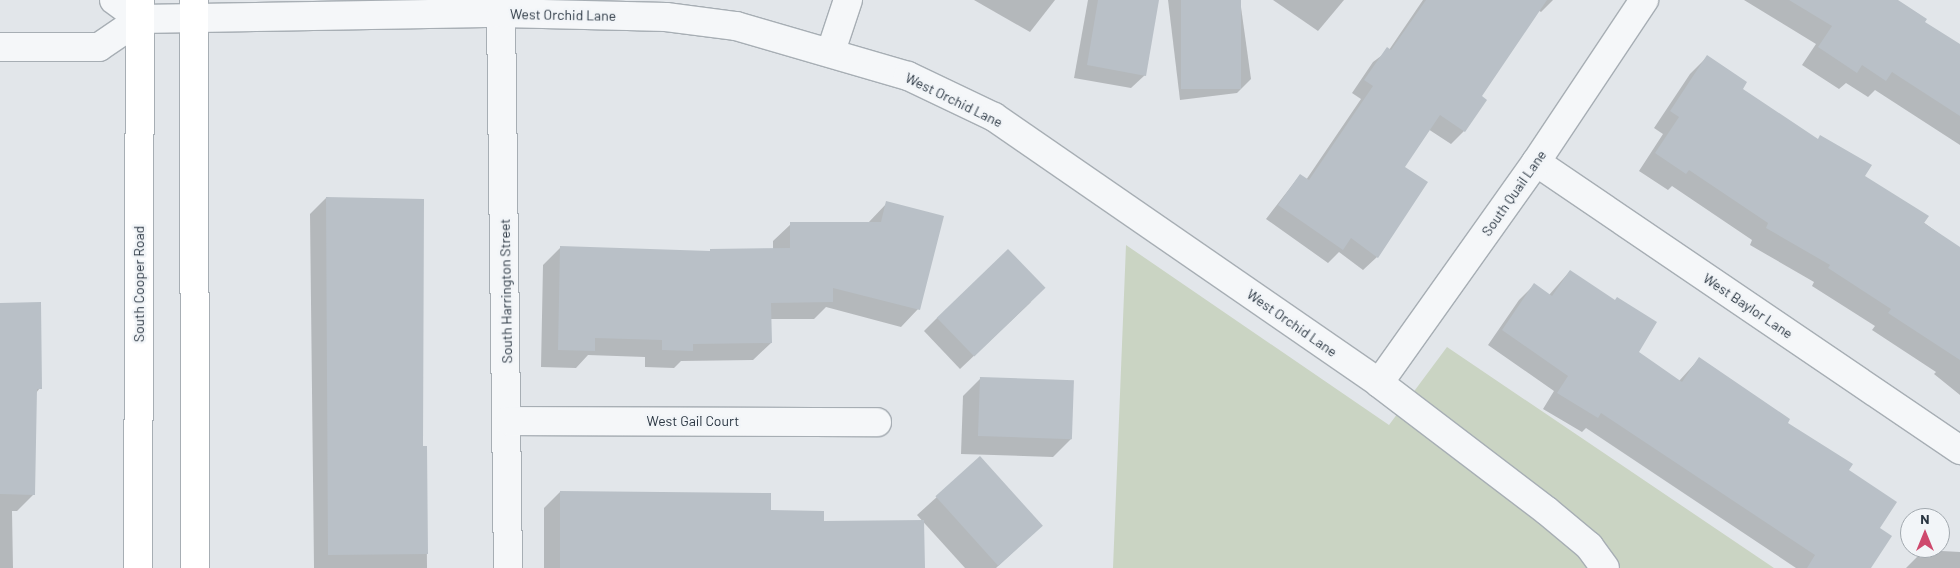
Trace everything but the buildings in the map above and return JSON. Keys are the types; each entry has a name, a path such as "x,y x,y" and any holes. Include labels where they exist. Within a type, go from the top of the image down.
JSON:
{"main road":[{"name":"South Cooper Road","path":"138,568 140,9"},
{"path":"194,9 195,568"}],"street":[{"path":"0,47 99,47 140,9 114,0"},
{"path":"831,51 848,0"},
{"name":"South Quail Lane","path":"1379,383 1536,162 1644,0"},
{"name":"West Orchid Lane","path":"140,9 666,17 736,26 831,51 908,76 994,117 1379,383 1548,510 1589,546 1605,568"},
{"name":"South Harrington Street","path":"501,13 509,421 508,568"},
{"name":"West Baylor Lane","path":"1536,162 1960,450"},
{"name":"West Gail Court","path":"509,421 877,422"}],"green space":[{"path":"1126,245 1389,425 1447,347 1774,568 1113,568"}]}
